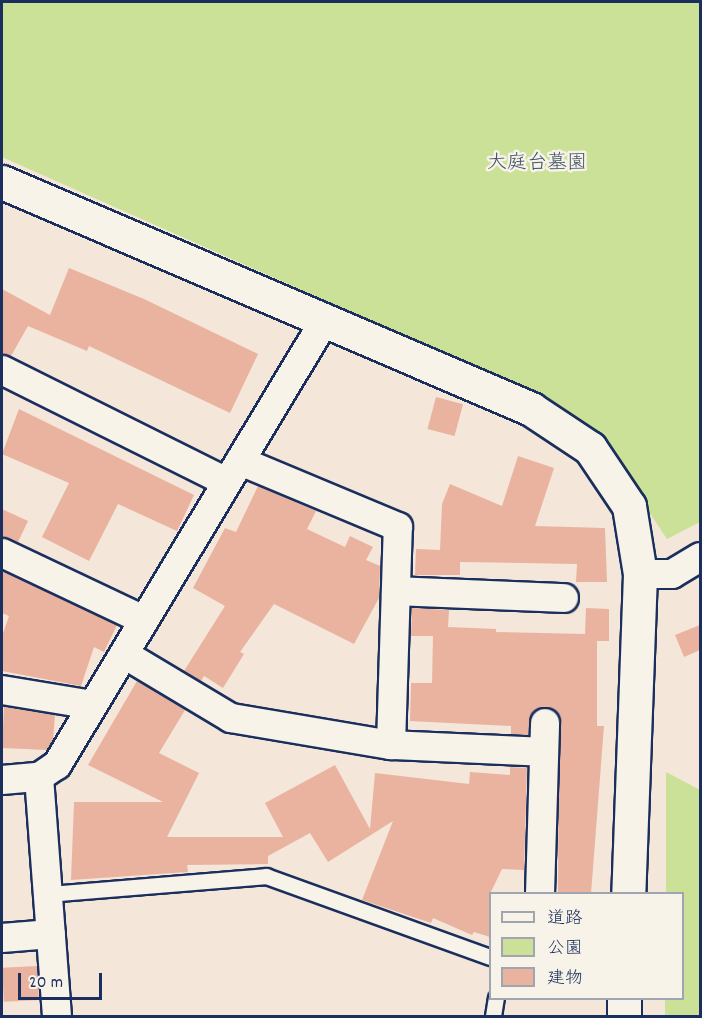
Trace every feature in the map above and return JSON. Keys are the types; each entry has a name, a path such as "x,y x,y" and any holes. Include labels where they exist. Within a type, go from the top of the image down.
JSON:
{"street":[{"path":"2,182 531,409 590,448 629,506 640,574 628,892"},
{"path":"2,780 39,777 57,765 325,320"},
{"path":"2,370 234,471 398,527 391,745"},
{"path":"2,553 144,620"},
{"path":"640,574 672,574 700,557"},
{"path":"396,591 564,598"},
{"path":"124,654 231,717 391,745 544,752"},
{"path":"2,690 93,705"},
{"path":"540,892 545,723"},
{"path":"39,777 57,1017"},
{"path":"2,938 51,934"},
{"path":"624,1000 624,1017"}],"lane":[{"path":"48,894 266,876 489,957"},
{"path":"493,1017 496,1000"}],"green space":[{"name":"大庭台墓園","path":"2,2 700,2 700,522 667,539 600,438 554,402 2,157"},
{"path":"666,772 700,790 700,1016 665,1016 665,1000 684,1000 684,892 666,892"}],"building":[{"path":"69,268 144,299 258,354 230,413 89,346 87,351 28,326 11,356 2,354 2,289 50,315"},
{"path":"436,397 463,404 455,436 427,429"},
{"path":"19,409 194,495 177,531 118,504 89,561 42,537 69,483 2,454"},
{"path":"518,456 554,468 535,526 605,528 607,582 576,582 577,564 460,562 460,575 415,575 416,549 440,550 442,504 450,484 502,506"},
{"path":"258,486 316,511 307,529 345,547 350,536 373,547 366,560 380,566 379,598 354,644 274,604 240,652 244,654 223,688 204,676 201,681 184,671 225,606 193,588 225,528 236,532"},
{"path":"2,509 28,521 18,542 2,537"},
{"path":"2,571 117,625 104,652 94,647 81,686 2,671 2,636 9,616 2,613"},
{"path":"412,608 449,610 448,627 496,629 496,632 585,634 586,608 609,609 609,641 597,641 597,726 604,726 591,892 558,892 559,715 546,707 537,709 531,715 528,735 511,734 511,726 410,721 411,683 432,683 433,636 411,636"},
{"path":"700,625 700,650 684,657 675,635"},
{"path":"137,681 185,710 159,753 199,773 167,837 283,837 265,803 335,765 370,829 375,773 469,784 470,772 510,775 510,767 527,768 524,870 502,869 489,892 489,937 474,932 472,935 433,918 431,923 362,900 393,821 328,862 310,833 268,856 268,864 187,865 188,872 71,880 74,802 163,802 88,765"},
{"path":"4,707 55,715 53,740 47,750 2,748"},
{"path":"37,966 39,1000 4,1002 2,968"}]}
